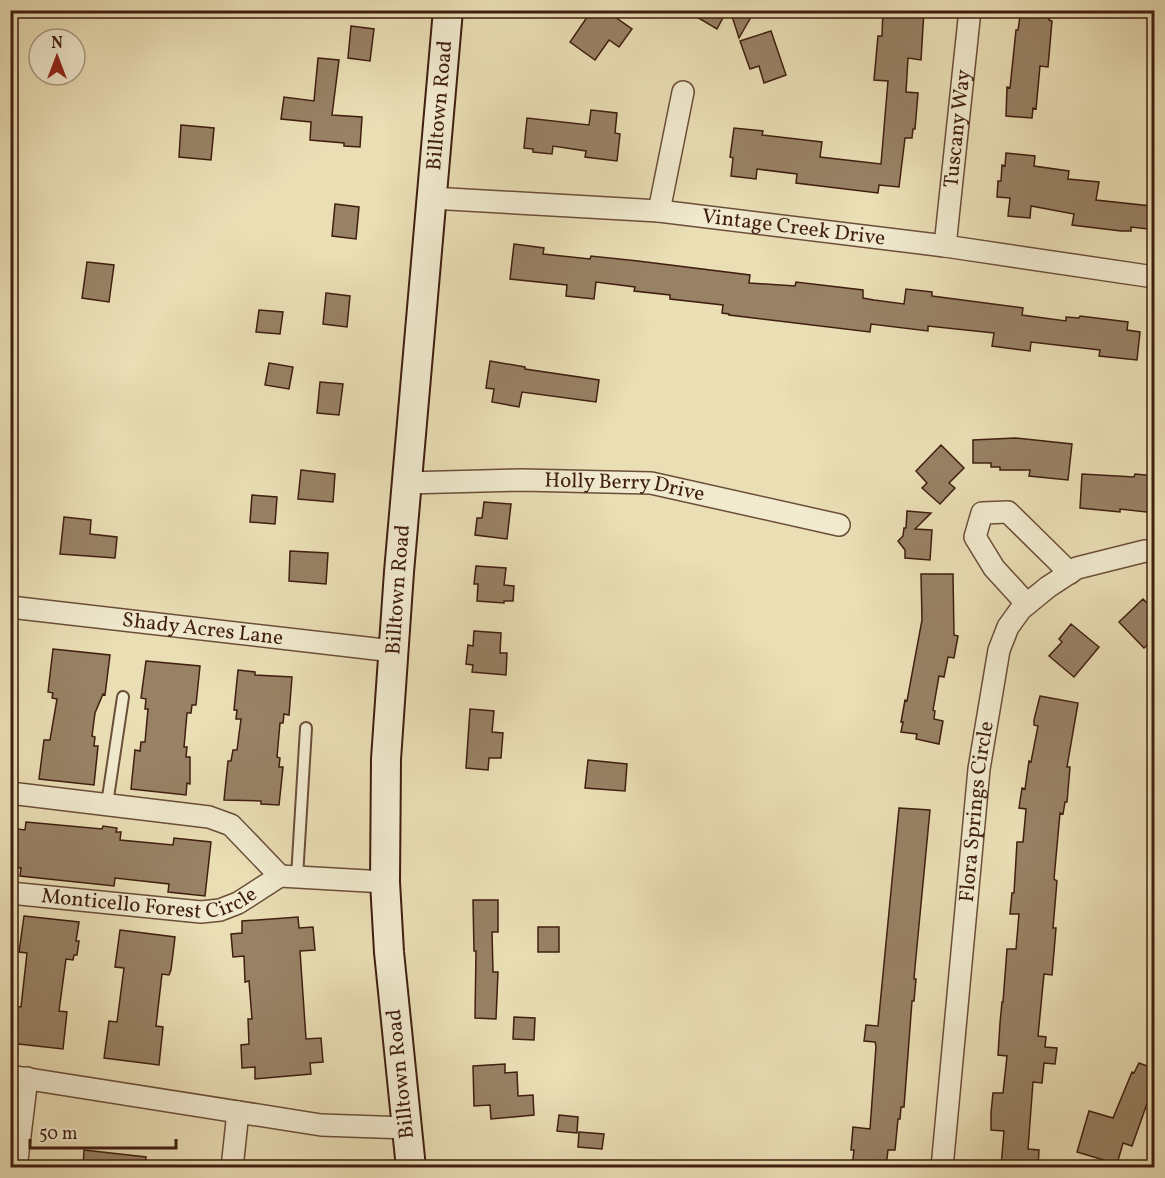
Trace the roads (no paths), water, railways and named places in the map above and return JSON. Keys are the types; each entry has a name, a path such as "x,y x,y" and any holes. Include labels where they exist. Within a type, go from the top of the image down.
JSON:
{"main road":[{"name":"Billtown Road","path":"411,1167 389,952 385,882 386,759 406,483 448,10"}],"street":[{"name":"Tuscany Way","path":"945,246 969,10"},
{"path":"659,211 683,92"},
{"name":"Vintage Creek Drive","path":"431,198 659,211 945,246 1155,277"},
{"name":"Holly Berry Drive","path":"406,483 522,480 651,483 839,525"},
{"path":"1027,604 994,568 975,537 982,513 1008,512 1070,573"},
{"name":"Flora Springs Circle","path":"942,1167 979,769 999,650 1008,627 1027,604 1077,568 1145,551 1155,552"},
{"name":"Shady Acres Lane","path":"10,607 393,651"},
{"name":"Monticello Forest Circle","path":"10,793 194,813 231,825 288,877 238,903 220,910 201,912 10,893"},
{"path":"288,877 385,882"},
{"path":"16,1167 19,1077 321,1125 406,1128"},
{"path":"232,1167 238,1112"}],"lane":[{"path":"107,804 123,696"},
{"path":"288,877 306,728"}]}
